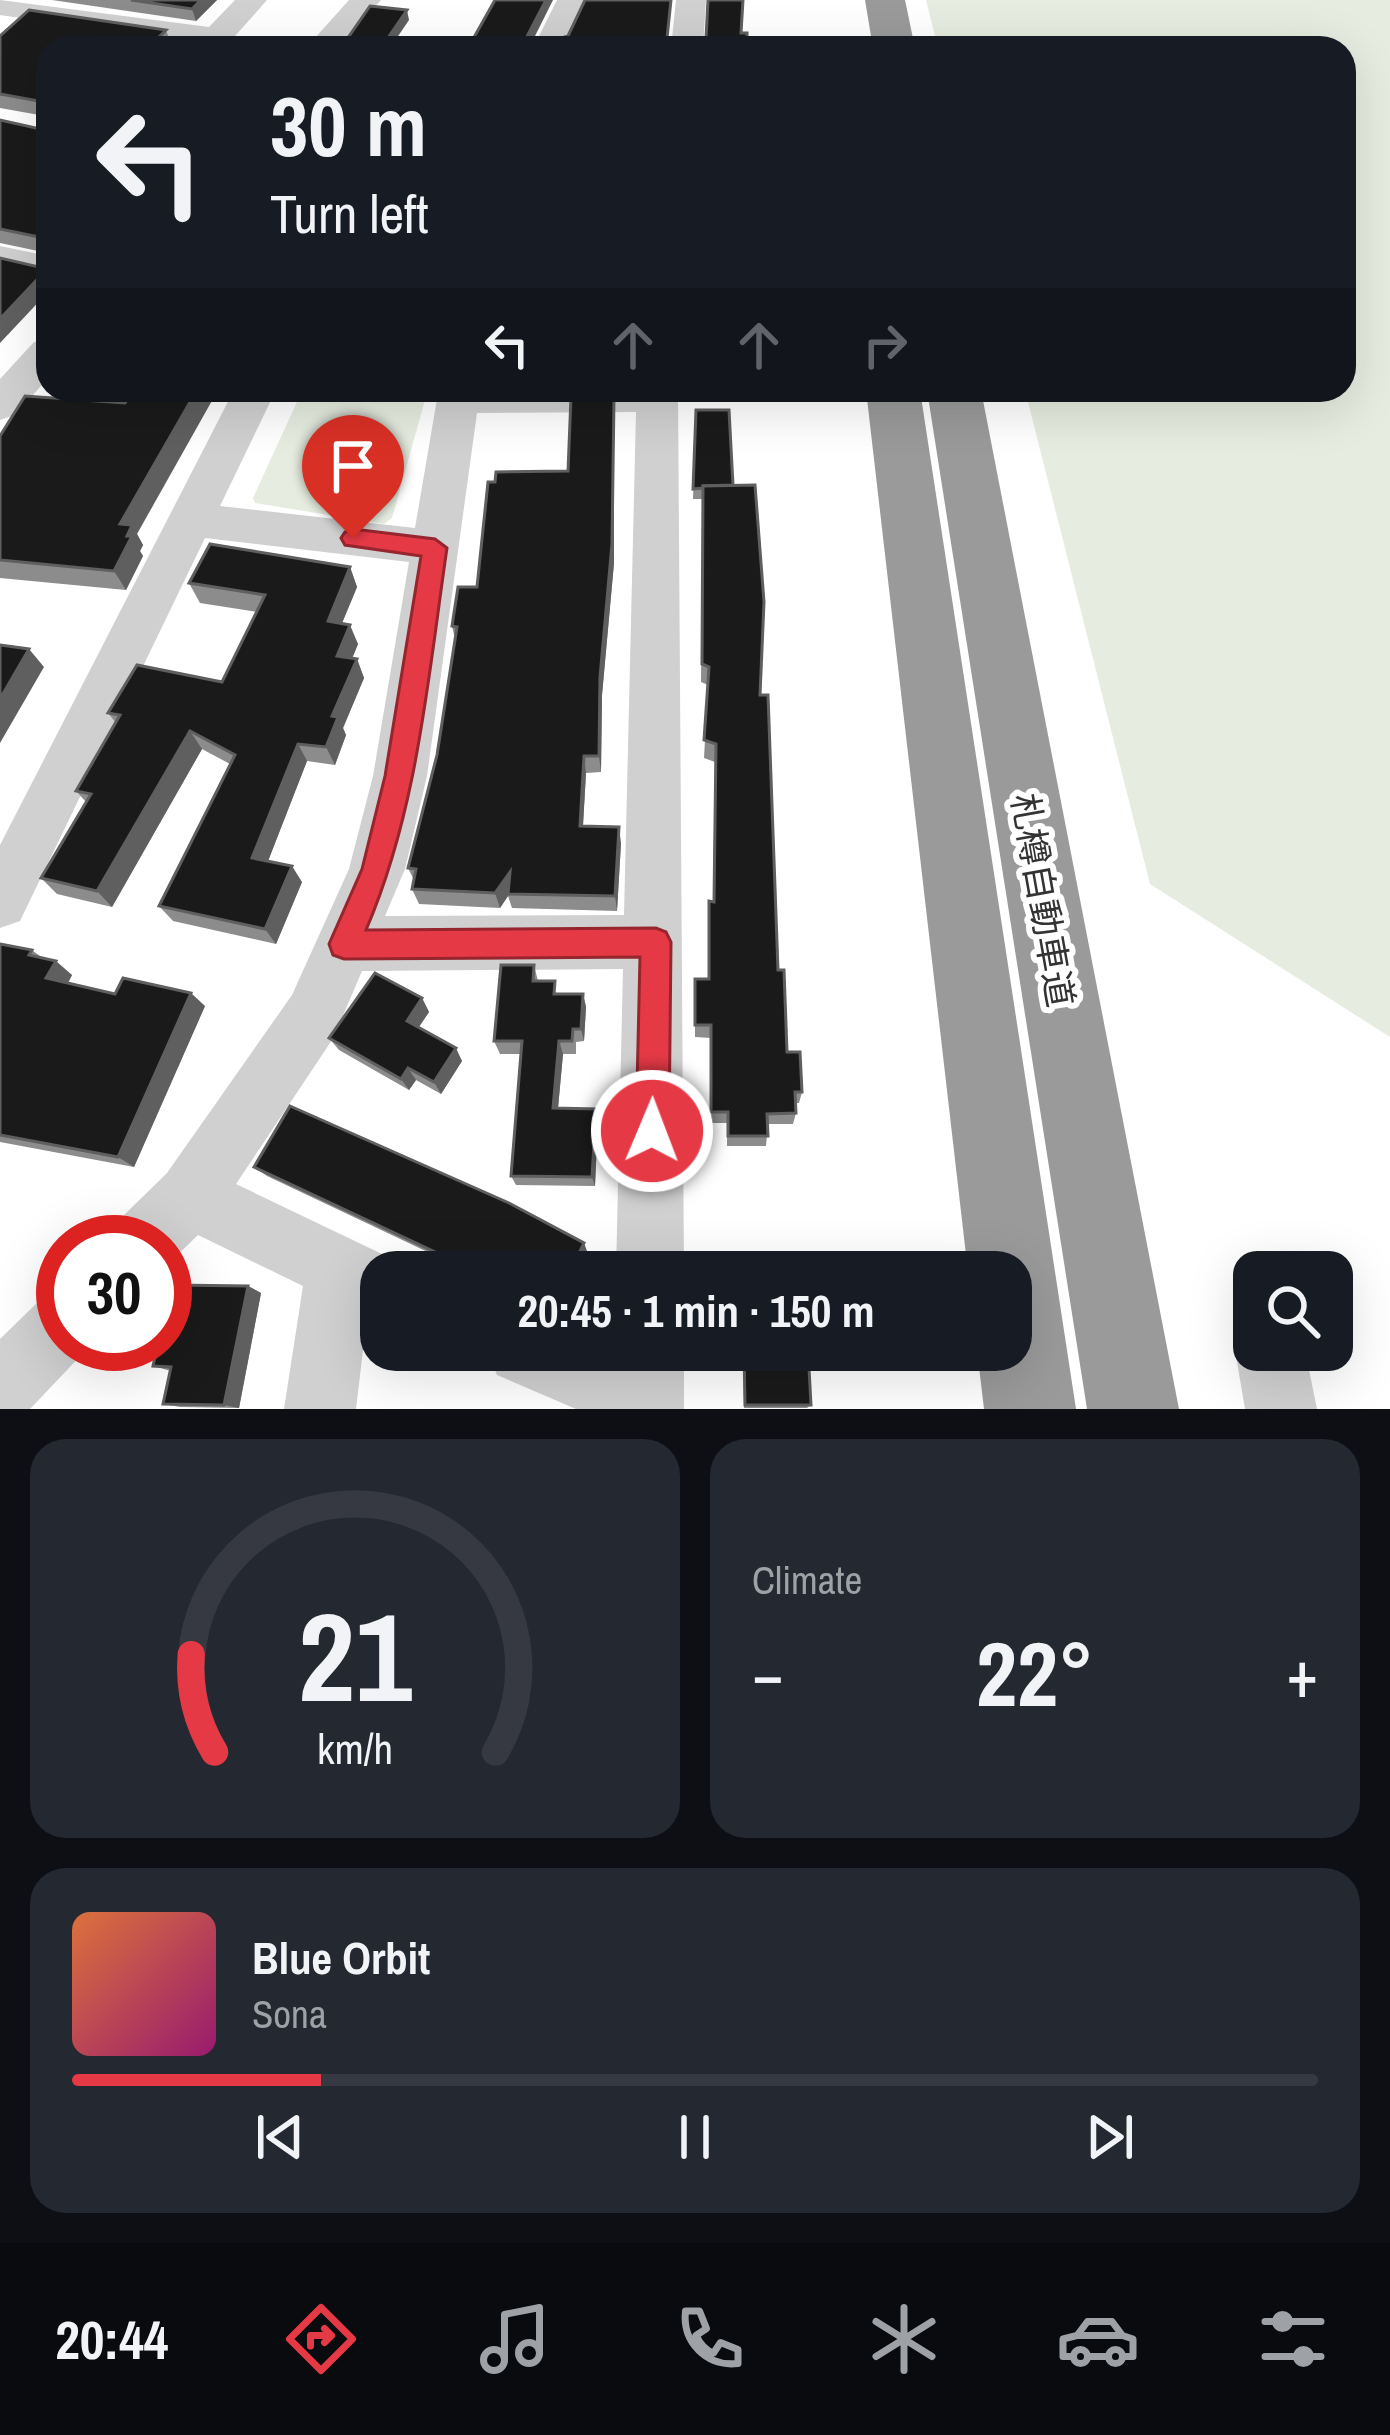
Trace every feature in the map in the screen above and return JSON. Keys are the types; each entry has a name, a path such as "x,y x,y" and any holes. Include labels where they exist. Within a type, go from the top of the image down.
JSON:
{"highway":[{"path":"885,0 892,36"},
{"path":"895,402 1030,1409"},
{"name":"札樽自動車道","path":"956,402 1132,1409"}],"street":[{"path":"218,36 252,0"},
{"path":"333,36 366,0"},
{"path":"555,36 572,0"},
{"path":"688,36 691,0"},
{"path":"2,3 205,36"},
{"path":"0,258 36,266"},
{"path":"0,405 36,371"},
{"path":"6,878 249,402"},
{"path":"170,1215 313,1016 377,869 400,776 458,402"},
{"path":"650,1251 657,402"},
{"path":"190,519 435,548"},
{"path":"344,944 656,942"},
{"path":"192,1227 360,1280 320,1409"},
{"path":"0,1389 36,1352"},
{"path":"592,1371 649,1388"},
{"path":"1274,1371 1281,1409"}],"shaded area":[{"path":"926,0 1390,0 1390,1037 1150,884 1028,402 1356,402 1356,36 935,36"},
{"path":"297,402 424,402 392,518 384,524 255,503 253,498"}],"building":[{"path":"131,0 201,0 192,9"},
{"path":"495,0 546,0 527,36 475,36"},
{"path":"585,0 671,0 667,36 568,36"},
{"path":"708,0 743,0 741,33 747,33 706,36"},
{"path":"370,6 407,10 389,36 349,36"},
{"path":"29,10 166,30 160,36 36,36 36,101 0,94 0,36"},
{"path":"0,120 36,128 36,236 0,229"},
{"path":"0,258 36,266 36,281 0,319"},
{"path":"25,396 36,397 36,402 190,402 120,524 132,525 127,536 132,536 114,571 0,560 0,436"},
{"path":"571,402 614,402 612,544 600,677 599,756 584,756 580,826 619,827 615,896 508,894 510,872 495,893 412,889 416,869 408,868 437,755 457,627 452,626 458,587 477,587 488,482 495,482 496,472 568,471"},
{"path":"696,410 729,410 733,485 693,489"},
{"path":"755,485 764,602 760,695 768,695 778,970 784,970 787,1052 800,1052 802,1092 795,1092 796,1113 767,1114 768,1136 728,1136 728,1112 711,1112 711,1025 695,1025 695,979 709,979 709,901 714,902 716,744 704,740 709,667 702,664 703,486"},
{"path":"210,544 350,567 328,621 350,625 337,656 357,659 332,716 338,717 326,747 298,744 252,858 292,866 265,929 159,906 235,755 190,731 97,891 41,878 91,794 76,791 120,715 108,713 137,665 222,682 265,595 189,583"},
{"path":"0,645 29,649 0,699"},
{"path":"0,944 56,961 46,978 115,994 123,978 191,993 118,1157 0,1135"},
{"path":"501,965 534,965 533,981 555,981 554,994 583,994 581,1029 573,1029 572,1041 559,1041 553,1108 596,1109 592,1177 511,1176 522,1041 494,1041"},
{"path":"375,973 422,998 407,1021 456,1048 434,1082 408,1068 401,1079 329,1038"},
{"path":"290,1106 509,1203 584,1243 580,1251 433,1251 254,1167"},
{"path":"192,1285 248,1286 224,1405 163,1404 170,1371 192,1371"},
{"path":"744,1371 809,1371 811,1405 745,1405"}],"route":[{"path":"353,538 435,548 400,776 377,869 344,944 656,942 652,1131"}]}
